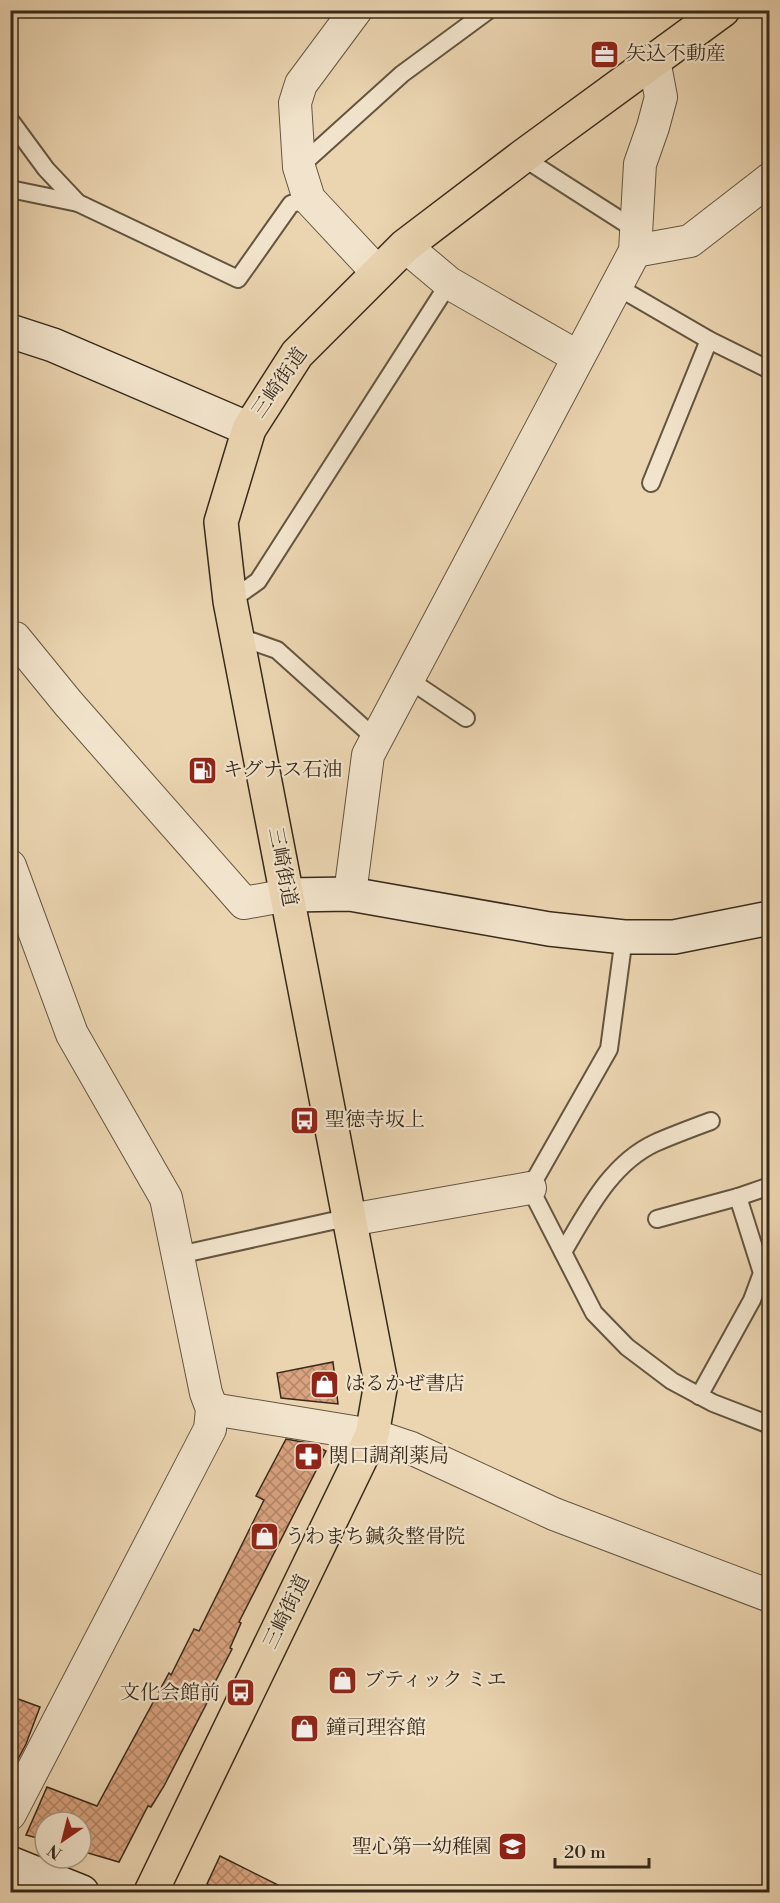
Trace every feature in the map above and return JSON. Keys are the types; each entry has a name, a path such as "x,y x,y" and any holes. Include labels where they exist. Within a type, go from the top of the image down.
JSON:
{"main road":[{"name":"三崎街道","path":"151,1893 372,1435 381,1383 230,601 221,522 249,429 297,354 405,246 723,10"}],"street":[{"path":"356,10 301,84 295,103 299,167 309,199 378,273"},
{"path":"350,894 368,755 616,286 636,241 640,164 654,128 661,98 654,60"},
{"path":"636,241 690,241 770,179"},
{"path":"405,246 449,284 578,357"},
{"path":"10,331 53,345 249,429"},
{"path":"10,638 15,638 68,703 244,903 288,895 350,894 549,929 624,937 674,937 770,918"},
{"path":"10,866 72,1034 166,1198 206,1393 212,1409 210,1429 10,1814"},
{"path":"350,1220 530,1188"},
{"path":"212,1409 372,1435 411,1448 554,1514 770,1596"},
{"path":"10,1863 82,1893"}],"lane":[{"path":"299,167 402,74 489,10"},
{"path":"10,120 46,169 78,203"},
{"path":"522,157 636,241"},
{"path":"10,189 78,203 238,279 291,204 309,199"},
{"path":"230,601 258,581 449,284"},
{"path":"616,286 709,340 770,370"},
{"path":"651,483 709,340"},
{"path":"237,636 277,650 376,739"},
{"path":"408,679 466,718"},
{"path":"624,937 609,1049 530,1188 594,1313 627,1347 672,1381 699,1396 770,1425"},
{"path":"563,1252 611,1178 628,1161 653,1144 711,1121"},
{"path":"657,1219 770,1186"},
{"path":"699,1396 752,1300 762,1273 738,1197"},
{"path":"179,1255 332,1221 350,1220"}],"building":[{"path":"333,1362 338,1404 281,1398 277,1373"},
{"path":"286,1439 313,1444 326,1451 239,1622 241,1623 230,1648 232,1649 209,1694 211,1695 164,1786 151,1807 148,1806 119,1862 93,1854 93,1810 37,1810 47,1787 97,1806 169,1673 171,1675 194,1629 199,1631 264,1500 256,1496"},
{"path":"10,1696 40,1707 26,1744 10,1774"},
{"path":"33,1819 33,1837 26,1835"},
{"path":"220,1856 294,1893 227,1893 207,1884"}],"place":[{"name":"矢込不動産","path":"605,54"},
{"name":"キグナス石油","path":"202,770"},
{"name":"聖徳寺坂上","path":"304,1120"},
{"name":"はるかぜ書店","path":"324,1384"},
{"name":"関口調剤薬局","path":"308,1456"},
{"name":"うわまち鍼灸整骨院","path":"264,1537"},
{"name":"ブティック ミエ","path":"343,1680"},
{"name":"文化会館前","path":"241,1693"},
{"name":"鐘司理容館","path":"305,1728"},
{"name":"聖心第一幼稚園","path":"513,1847"}]}
